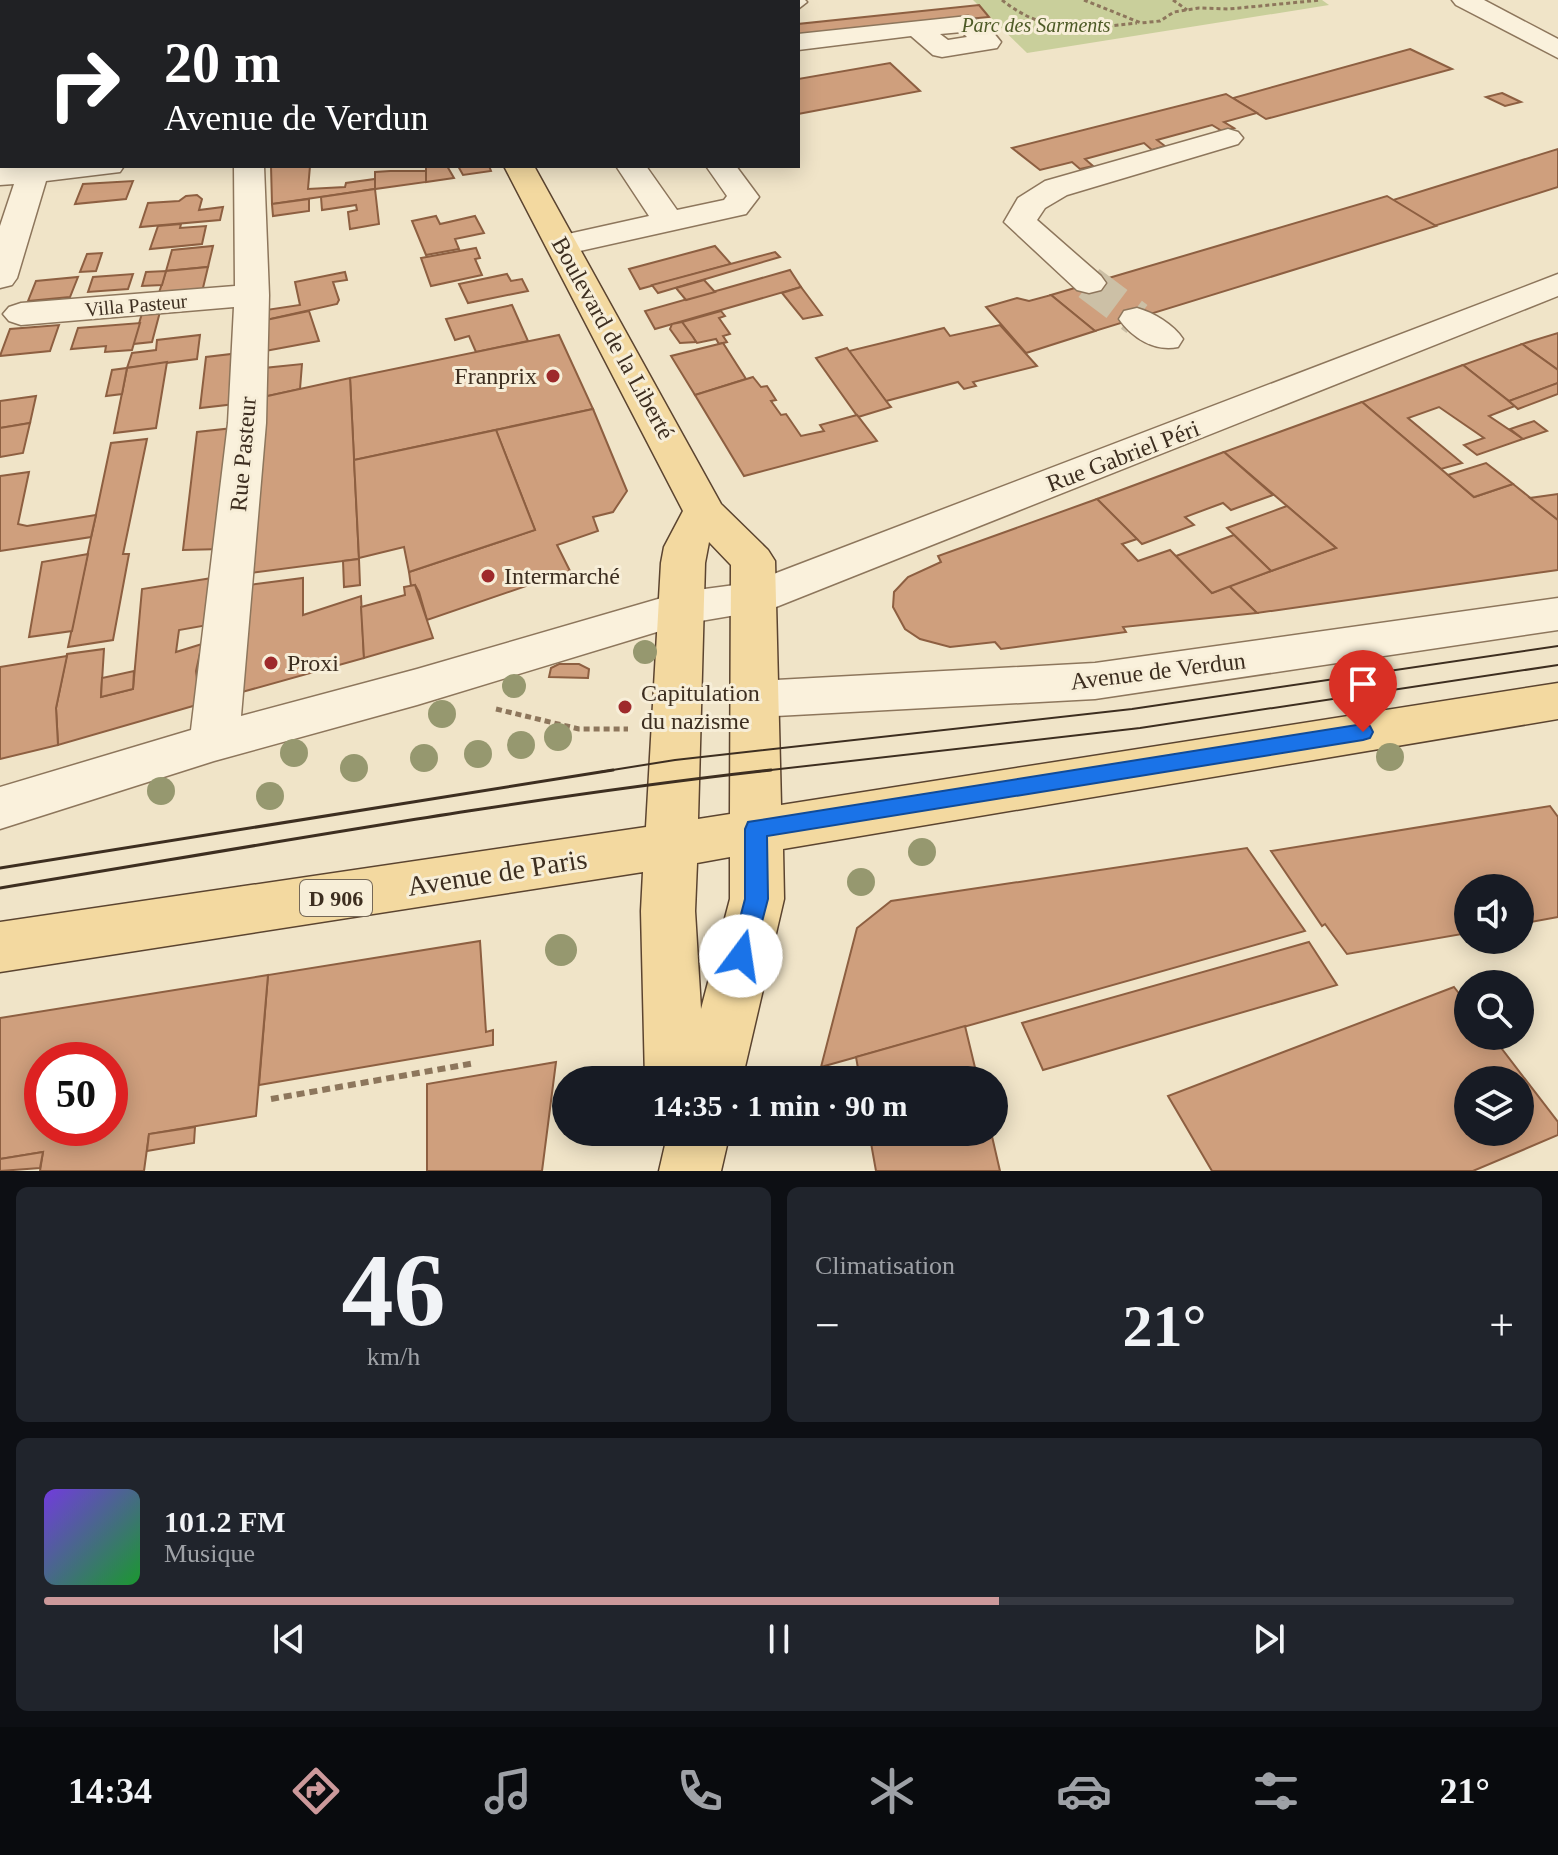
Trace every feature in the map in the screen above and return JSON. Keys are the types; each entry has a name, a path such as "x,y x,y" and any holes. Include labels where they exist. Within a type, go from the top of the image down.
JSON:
{"main road":[{"name":"Boulevard de la Liberté","path":"520,168 704,511 753,561 757,899 715,1066"},
{"path":"674,1066 668,911 685,547 704,511"},
{"name":"D 906","path":"756,829 1558,701"},
{"name":"Avenue de Paris","path":"0,947 671,845 756,829"},
{"path":"678,1146 679,1171"},
{"path":"690,1171 696,1146"}],"street":[{"path":"1466,0 1558,50"},
{"path":"800,42 918,29"},
{"path":"1089,283 1020,222 1034,199 1056,188 1228,138"},
{"path":"0,176 87,168"},
{"name":"Rue Pasteur","path":"214,742 247,423 252,295 249,168"},
{"path":"632,168 669,222"},
{"path":"562,245 735,207 743,197 722,168"},
{"path":"0,278 33,173"},
{"name":"Rue Gabriel Péri","path":"682,608 755,598 1558,284"},
{"name":"Villa Pasteur","path":"21,314 252,295"},
{"path":"0,808 214,742 417,687 682,608"},
{"name":"Avenue de Verdun","path":"756,699 1095,681 1558,614"}],"path":[{"path":"1002,0 1024,19 1043,25 1092,27 1160,21 1174,12 1187,10 1321,0"},
{"path":"1084,0 1141,23"},
{"path":"1173,0 1187,10"},
{"path":"488,707 579,729 640,729"},
{"path":"271,1099 475,1063"}],"green space":[{"name":"Parc des Sarments","path":"973,0 1322,0 1329,5 1027,53"}],"building":[{"path":"979,5 989,17 800,35 800,24"},
{"path":"1410,49 1452,69 1266,119 1233,98"},
{"path":"890,63 920,91 800,114 800,79"},
{"path":"1502,93 1521,102 1505,106 1486,97"},
{"path":"1226,94 1257,113 1224,122 1234,128 1222,131 1212,125 1157,140 1165,146 1152,150 1144,143 1085,159 1093,166 1080,169 1072,162 1040,170 1012,148"},
{"path":"1558,149 1558,187 1434,226 1393,200"},
{"path":"271,168 310,168 308,189 345,187 346,183 375,179 375,189 272,204"},
{"path":"426,168 448,168 454,178 426,182"},
{"path":"459,168 490,168 491,171 463,175"},
{"path":"426,171 426,182 375,189 375,172"},
{"path":"133,181 126,199 75,204 83,184"},
{"path":"375,189 379,224 350,229 348,212 357,210 356,205 322,210 321,197"},
{"path":"197,195 202,199 199,210 223,207 220,220 140,227 148,203 179,201 186,196"},
{"path":"1387,196 1436,226 1095,331 1051,295"},
{"path":"309,199 309,211 273,216 272,204"},
{"path":"436,216 440,224 475,216 484,233 455,239 459,249 426,255 412,221"},
{"path":"181,224 180,228 206,226 202,244 150,249 158,226"},
{"path":"213,246 208,267 166,271 172,250"},
{"path":"715,246 731,264 640,289 629,269"},
{"path":"476,248 480,258 475,259 482,275 431,286 421,258"},
{"path":"775,252 780,257 658,293 652,285"},
{"path":"102,253 96,271 80,272 87,254"},
{"path":"208,267 202,292 158,296 166,271"},
{"path":"790,270 801,287 655,329 645,311"},
{"path":"166,271 162,285 142,286 146,272"},
{"path":"345,272 347,280 333,282 339,300 337,304 266,320 266,310 300,305 295,282"},
{"path":"133,274 128,289 88,292 93,277"},
{"path":"507,274 511,281 522,279 528,291 468,303 459,284"},
{"path":"78,277 70,297 28,301 36,281"},
{"path":"704,280 715,292 686,300 676,288"},
{"path":"801,287 822,315 803,319 782,293"},
{"path":"1051,295 1095,331 1026,353 986,307 1017,298 1029,301"},
{"path":"512,305 528,341 476,352 469,336 455,340 446,319"},
{"path":"161,308 152,342 133,344 143,310"},
{"path":"309,311 319,341 265,351 266,320"},
{"path":"721,311 725,316 719,318 730,334 723,336 727,342 719,344 716,339 697,343 682,322"},
{"path":"682,322 696,342 680,343 670,329 672,324"},
{"path":"140,323 132,350 105,352 106,346 71,349 78,328"},
{"path":"59,325 50,351 0,356 10,329"},
{"path":"1000,325 1037,366 973,382 976,386 964,389 958,382 886,401 849,351 944,328 950,336"},
{"path":"1558,333 1558,370 1522,344"},
{"path":"200,335 197,359 127,368 132,353 156,350 157,340"},
{"path":"559,335 593,409 354,460 350,378"},
{"path":"723,343 746,379 695,395 671,356"},
{"path":"1522,344 1558,370 1558,383 1509,401 1463,365"},
{"path":"847,348 891,407 858,417 816,358"},
{"path":"240,353 235,404 200,408 206,357"},
{"path":"167,362 156,428 114,433 127,368"},
{"path":"302,364 300,389 263,397 264,368"},
{"path":"1463,365 1515,406 1489,416 1523,439 1477,455 1464,445 1484,438 1439,407 1408,418 1462,463 1441,469 1362,402"},
{"path":"127,368 122,394 106,396 112,370"},
{"path":"753,377 761,387 767,386 776,400 771,401 781,415 786,414 801,436 824,431 820,425 857,415 877,441 744,476 695,395"},
{"path":"350,378 359,559 251,573 263,397"},
{"path":"1558,383 1558,394 1518,409 1509,401"},
{"path":"36,396 30,423 0,428 0,401"},
{"path":"1362,402 1474,497 1513,484 1558,520 1558,570 1257,613 1229,586 1336,548 1224,452"},
{"path":"593,409 627,491 613,512 593,517 598,531 557,545 570,571 427,620 419,592 415,585 411,586 409,572 535,530 496,430"},
{"path":"1534,421 1547,431 1523,439 1510,429"},
{"path":"30,423 23,453 0,457 0,428"},
{"path":"234,428 222,549 183,550 197,432"},
{"path":"496,430 535,530 409,572 404,547 359,558 354,460"},
{"path":"147,439 123,554 129,554 113,640 68,647 111,443"},
{"path":"1224,452 1273,495 1231,510 1223,503 1185,517 1194,525 1142,544 1097,499"},
{"path":"1486,463 1513,484 1474,497 1448,475"},
{"path":"29,472 18,524 27,526 96,515 91,537 0,551 0,476"},
{"path":"1558,494 1558,520 1530,498"},
{"path":"1097,499 1137,539 1122,544 1138,561 1170,550 1212,593 1229,586 1257,613 1123,627 1126,632 1001,649 995,642 950,647 920,639 905,629 893,607 894,592 908,577 941,562 938,556"},
{"path":"1287,506 1336,548 1271,571 1227,528"},
{"path":"1234,535 1271,571 1212,593 1176,556"},
{"path":"88,554 72,631 29,637 42,562"},
{"path":"359,559 360,585 344,587 343,561"},
{"path":"212,578 208,625 179,630 176,652 202,644 196,671 200,704 58,745 56,708 67,654 104,649 101,697 133,689 142,589"},
{"path":"303,578 303,615 361,596 364,658 235,694 249,585"},
{"path":"415,585 433,638 364,658 361,607 405,595 404,587"},
{"path":"67,656 56,708 58,745 0,759 0,667"},
{"path":"559,664 579,664 589,669 588,678 549,677 551,668"},
{"path":"134,671 133,689 101,697 102,678"},
{"path":"1550,806 1558,817 1558,917 1534,921 1534,874 1454,874 1454,935 1347,954 1325,924 1322,926 1271,851"},
{"path":"1247,848 1305,931 821,1066 857,928 891,901"},
{"path":"480,941 486,1032 493,1030 493,1045 259,1085 268,975"},
{"path":"1309,942 1337,985 1043,1070 1022,1023"},
{"path":"268,975 256,1116 149,1134 144,1171 40,1171 43,1152 0,1159 0,1018"},
{"path":"1454,987 1454,1050 1503,1050 1515,1066 1454,1066 1454,1146 1532,1146 1473,1171 1212,1171 1168,1096"},
{"path":"965,1026 975,1066 858,1066 856,1057"},
{"path":"556,1062 555,1066 552,1066 552,1093 542,1171 427,1171 427,1084"},
{"path":"1534,1091 1558,1122 1558,1135 1534,1145"},
{"path":"195,1127 194,1143 147,1151 149,1134"},
{"path":"872,1146 994,1146 1000,1171 876,1171"},
{"path":"43,1152 40,1168 0,1171 0,1159"}],"tunnel":[{"path":"1089,283 1137,319"}],"tram line":[{"path":"600,772 675,760 1132,709 1558,646"},
{"path":"765,771 1140,728 1558,665"},
{"path":"0,868 613,770"},
{"path":"765,771 771,770"},
{"path":"0,888 481,809 765,771"},
{"path":"754,772 765,771"}],"place":[{"name":"Franprix","path":"553,376"},
{"name":"Intermarché","path":"488,576"},
{"name":"Proxi","path":"271,663"},
{"name":"Capitulation du nazisme","path":"625,707"}],"route":[{"path":"741,956 757,899 756,829 1363,732"}]}
